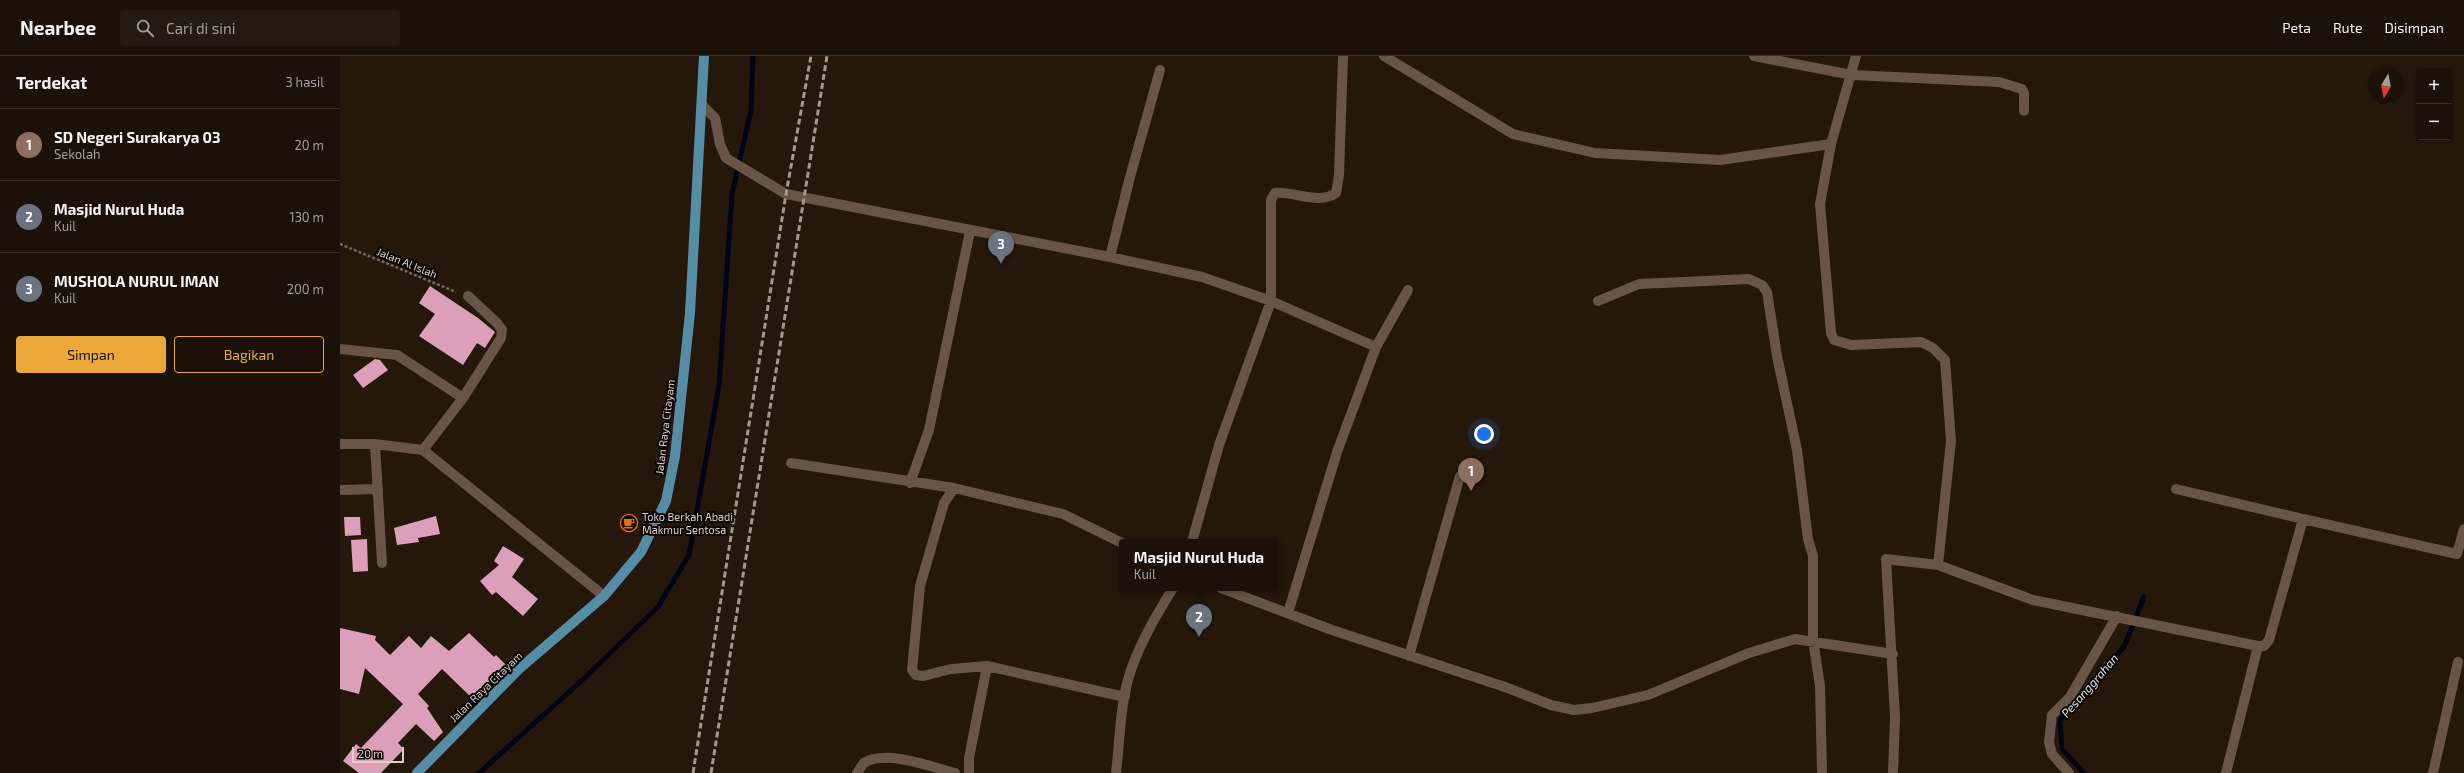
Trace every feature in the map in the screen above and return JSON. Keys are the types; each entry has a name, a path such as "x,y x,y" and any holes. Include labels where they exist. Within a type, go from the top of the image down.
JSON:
{"main road":[{"name":"Jalan Raya Citayam","path":"417,773 519,669 604,596 642,552 666,501 675,456 690,313 704,56"}],"street":[{"path":"1193,539 1219,445 1271,301 1271,200 1275,193 1283,192 1315,197 1329,197 1336,192 1344,56"},
{"path":"1384,56 1513,134 1595,153 1720,160 1831,144"},
{"path":"1754,56 1852,75 1998,82 2022,89 2024,94 2024,111"},
{"path":"1856,56 1852,75 1831,144 1820,204 1831,333 1834,340 1851,345 1921,342 1933,348 1945,360 1951,441 1938,566"},
{"path":"1110,257 1130,177 1160,70"},
{"path":"702,105 715,118 720,144 726,158 786,194 803,199 1110,257 1202,277 1271,301 1376,347"},
{"path":"910,483 930,430 970,231"},
{"path":"1598,301 1639,284 1749,279 1762,285 1767,292 1777,356 1797,450 1808,539 1813,556 1813,640 1820,686 1822,773"},
{"path":"1288,613 1337,452 1376,347 1408,290"},
{"path":"423,450 463,398 501,338 502,330 497,323 468,296"},
{"path":"340,349 396,355 463,398"},
{"path":"340,444 375,444 423,450 604,596"},
{"path":"375,444 382,563"},
{"path":"791,464 910,483 954,488 1063,514 1119,542"},
{"path":"1409,656 1460,476"},
{"path":"340,490 378,488"},
{"path":"954,488 944,503 920,586 912,670 916,676 923,676 951,669 987,666 1125,696"},
{"path":"2176,489 2461,555 2464,529"},
{"path":"1893,773 1895,717 1893,654 1886,559 1938,566 2033,600 2264,646 2269,640 2303,519"},
{"path":"1116,773 1125,696 1131,670 1153,619 1171,591"},
{"path":"1229,591 1409,656 1551,705 1574,710 1592,708 1648,694 1778,643 1794,639 1813,640 1893,654"},
{"path":"2069,773 2052,754 2049,742 2052,715 2070,697 2117,616"},
{"path":"2226,773 2258,646"},
{"path":"2433,773 2458,662"},
{"path":"969,773 969,758 987,666"},
{"path":"857,773 864,763 879,757 896,758 955,773"}],"path":[{"name":"Jalan Al Islah","path":"340,244 468,296"}],"building":[{"path":"430,286 478,318 495,332 485,348 477,343 463,365 419,336 435,314 419,303"},
{"path":"375,359 380,360 388,370 363,388 353,375"},
{"path":"436,516 440,534 418,538 419,542 397,545 394,528"},
{"path":"344,517 360,517 361,535 345,536"},
{"path":"367,539 368,571 353,572 351,540"},
{"path":"503,546 524,559 512,577 538,599 523,616 496,592 492,595 480,581 499,565 494,561"},
{"path":"340,628 376,636 375,640 390,655 409,636 421,648 431,636 449,651 469,633 494,657 496,655 508,667 475,701 442,669 418,694 429,706 427,708 443,732 434,741 416,724 398,743 404,749 381,773 359,773 343,761 356,744 361,748 403,704 365,668 359,694 340,689"}],"waterway":[{"path":"479,773 578,684 658,607 689,555 719,386 732,194 751,110 753,56"},
{"name":"Pesanggrahan","path":"2084,773 2062,749 2060,720 2124,647 2144,597"}],"railway":[{"path":"693,773 786,194 811,56"},
{"path":"711,773 827,56"}],"place":[{"name":"MUSHOLA NURUL IMAN","path":"1001,264"},
{"name":"SD Negeri Surakarya 03","path":"1471,491"},
{"name":"Toko Berkah Abadi Makmur Sentosa","path":"629,523"},
{"name":"Masjid Nurul Huda","path":"1199,637"}]}
